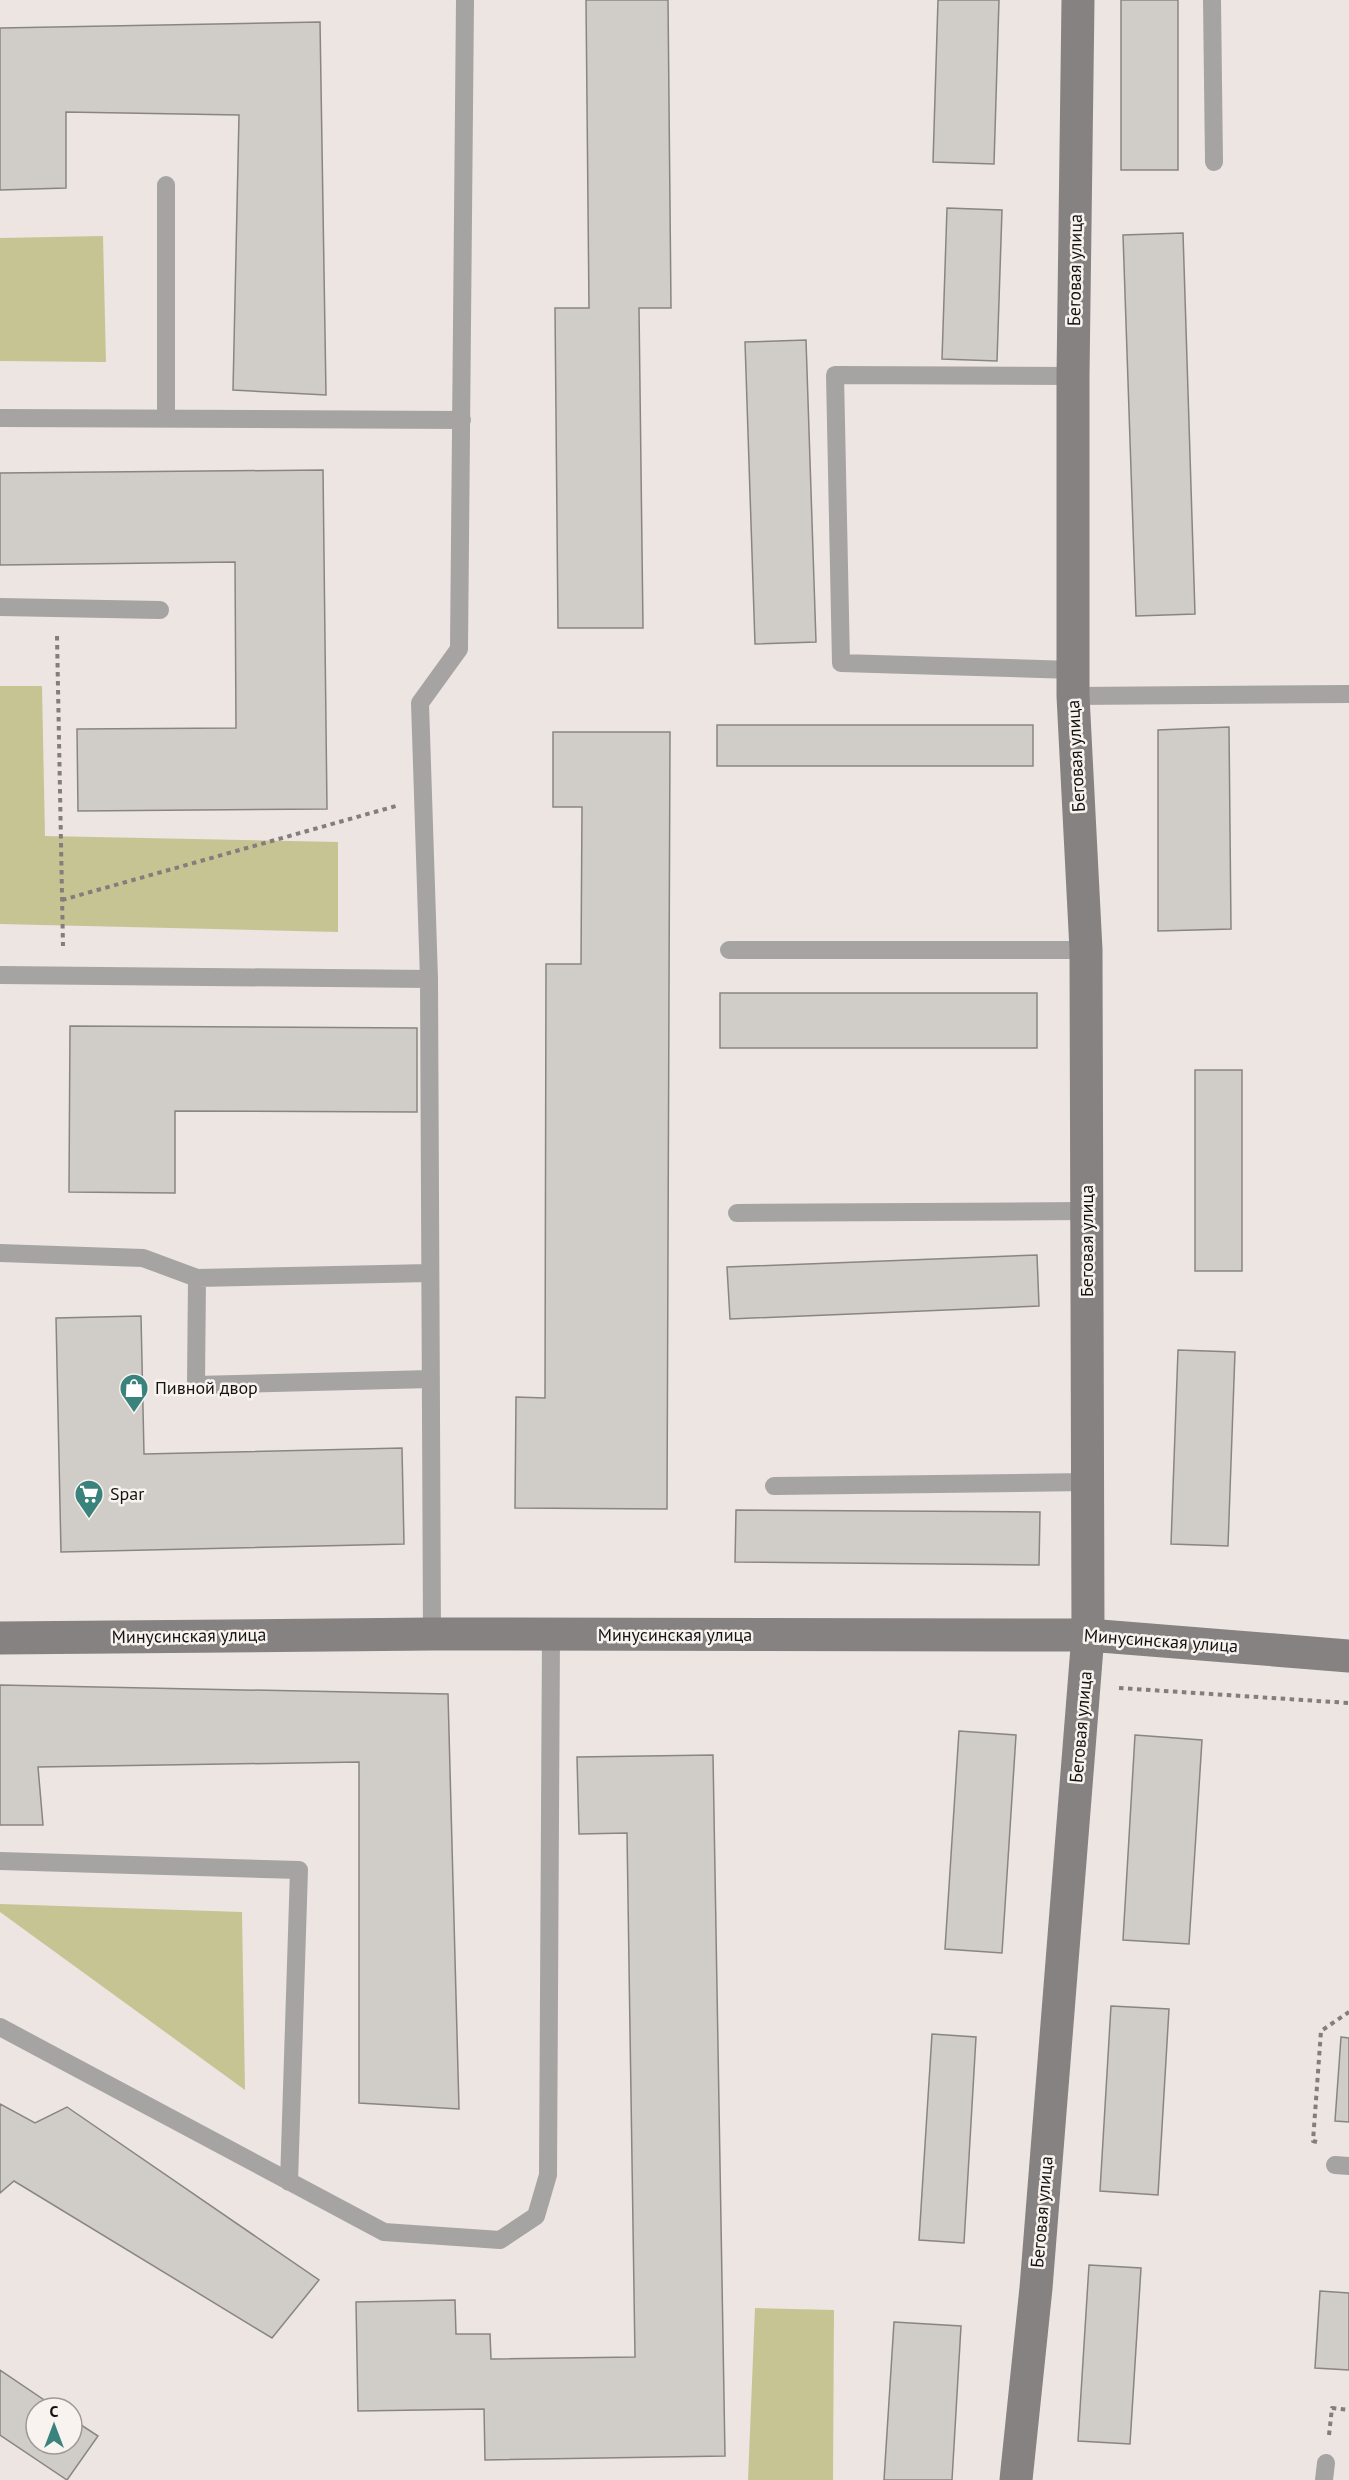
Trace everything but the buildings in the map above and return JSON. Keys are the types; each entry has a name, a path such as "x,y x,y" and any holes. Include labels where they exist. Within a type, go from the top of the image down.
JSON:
{"street":[{"name":"Беговая улица","path":"1016,2480 1037,2276 1088,1635 1086,950 1073,683 1073,376 1078,0"},
{"name":"Минусинская улица","path":"0,1638 432,1634 1088,1635 1349,1656"}],"lane":[{"path":"432,1634 429,979 420,704 459,649 465,0"},
{"path":"1212,0 1214,162"},
{"path":"166,185 166,418"},
{"path":"1073,376 835,375 841,663 1073,683 1349,694"},
{"path":"0,418 462,420"},
{"path":"0,607 160,610"},
{"path":"729,950 1086,950"},
{"path":"0,975 429,979"},
{"path":"737,1213 1086,1211"},
{"path":"0,1252 143,1258 197,1278 430,1273"},
{"path":"197,1278 196,1385 431,1379"},
{"path":"774,1486 1087,1482"},
{"path":"0,2027 384,2232 500,2240 536,2216 548,2175 550,1635"},
{"path":"0,1861 299,1870 289,2182"}],"path":[{"path":"56,608 63,975"},
{"path":"62,900 423,799"},
{"path":"1118,1688 1349,1703"},
{"path":"1324,2142 1313,2141 1321,2031 1349,2012"},
{"path":"1325,2472 1332,2408 1349,2410"}],"shaded area":[{"path":"103,236 106,362 0,361 0,238"},
{"path":"0,686 42,686 45,836 338,842 338,932 0,924"},
{"path":"0,1904 242,1912 245,2090 0,1912"},
{"path":"755,2308 834,2310 833,2480 748,2480"}],"place":[{"name":"Пивной двор","path":"134,1414"},
{"name":"Spar","path":"89,1520"}]}
